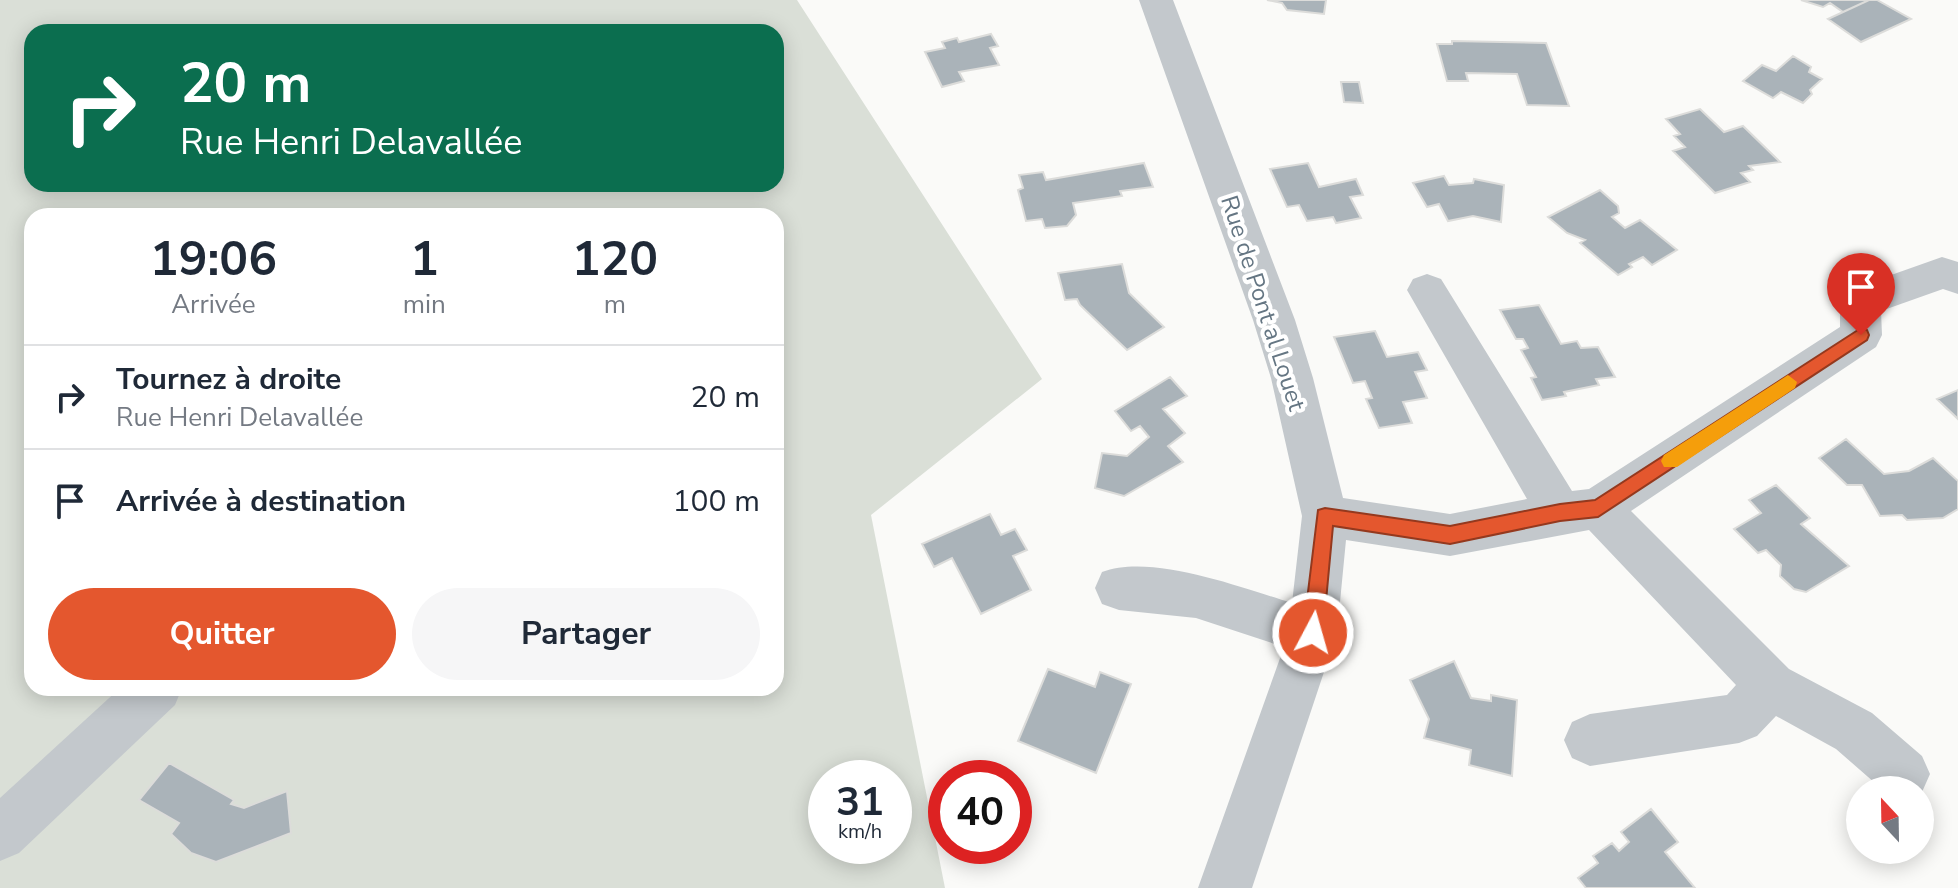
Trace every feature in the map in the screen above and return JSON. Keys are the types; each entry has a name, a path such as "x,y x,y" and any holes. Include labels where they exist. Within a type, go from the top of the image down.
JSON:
{"street":[{"name":"Rue de Pont al Louet","path":"1156,0 1274,320 1292,378 1325,516 1313,633 1225,888"},
{"path":"1325,516 1450,535 1579,510 1861,335 1860,302 1942,273 1958,278"},
{"path":"1427,290 1579,510 1771,686 1854,731 1904,774"},
{"path":"1119,588 1196,596 1313,633"},
{"path":"1590,740 1739,718 1771,686"},
{"path":"0,834 148,696"}],"shaded area":[{"path":"0,0 797,0 1042,379 871,515 928,802 928,864 940,864 945,888 0,888"}],"building":[{"path":"1267,0 1326,0 1324,14 1287,10 1282,3"},
{"path":"1801,0 1869,0 1843,12 1830,3 1823,7"},
{"path":"1869,0 1877,0 1911,19 1861,42 1828,19"},
{"path":"991,34 998,46 990,48 999,65 959,72 964,81 942,87 925,52 945,48 942,42 957,38 959,42"},
{"path":"1452,41 1546,43 1569,106 1527,105 1517,74 1466,73 1468,81 1447,81 1437,44 1452,44"},
{"path":"1793,56 1811,67 1809,72 1822,79 1810,90 1812,94 1803,103 1781,92 1773,98 1743,81 1762,65 1776,71"},
{"path":"1341,82 1359,82 1363,103 1344,102"},
{"path":"1700,109 1724,132 1743,126 1780,162 1749,166 1753,170 1741,173 1750,182 1715,193 1673,151 1685,147 1674,136 1680,134 1666,119"},
{"path":"1144,163 1153,187 1120,191 1122,196 1073,203 1076,215 1067,226 1045,228 1042,219 1026,221 1018,190 1023,188 1019,175 1043,172 1046,180"},
{"path":"1308,163 1319,187 1356,179 1363,195 1350,197 1361,218 1336,223 1333,217 1307,221 1299,205 1287,207 1270,169"},
{"path":"1444,176 1449,185 1473,183 1474,179 1504,185 1501,222 1473,216 1448,221 1439,204 1427,207 1413,183"},
{"path":"1600,190 1618,206 1619,213 1612,217 1625,228 1640,220 1677,250 1652,265 1643,257 1629,264 1632,267 1618,275 1580,243 1585,240 1567,233 1548,217"},
{"path":"1122,264 1129,293 1164,327 1127,350 1077,299 1065,300 1058,273"},
{"path":"1539,305 1561,344 1577,341 1581,348 1598,347 1615,377 1596,379 1599,385 1542,400 1531,378 1536,377 1521,350 1528,348 1523,339 1516,339 1500,310"},
{"path":"1375,331 1387,357 1418,352 1427,370 1415,372 1427,398 1403,402 1412,423 1379,428 1366,399 1372,398 1365,381 1353,383 1334,337"},
{"path":"1170,377 1187,396 1163,409 1185,433 1168,446 1183,462 1124,496 1095,488 1102,453 1127,456 1149,437 1140,426 1131,431 1115,411"},
{"path":"1958,390 1958,419 1937,399"},
{"path":"1846,439 1884,474 1909,471 1933,458 1958,481 1958,509 1943,518 1907,520 1902,515 1880,516 1862,485 1847,485 1819,458"},
{"path":"1776,485 1810,518 1801,524 1849,566 1806,592 1794,589 1780,576 1781,565 1766,550 1758,553 1734,529 1761,513 1749,500"},
{"path":"990,514 1001,535 1015,529 1027,550 1013,556 1031,590 981,614 952,558 934,567 922,544"},
{"path":"1454,661 1471,698 1491,701 1491,695 1517,700 1512,776 1469,765 1471,750 1424,738 1429,719 1410,680"},
{"path":"1048,669 1095,687 1100,672 1131,684 1096,773 1018,741"},
{"path":"169,763 234,800 231,804 244,808 287,791 291,833 216,862 191,853 171,834 179,823 139,800"},
{"path":"1651,809 1678,842 1665,852 1695,888 1586,888 1578,878 1598,863 1593,856 1612,843 1619,851 1629,842 1621,832"}],"slow traffic":[{"path":"1670,461 1788,382"}],"route":[{"path":"1313,633 1325,516 1450,535 1598,508 1861,335"}]}
